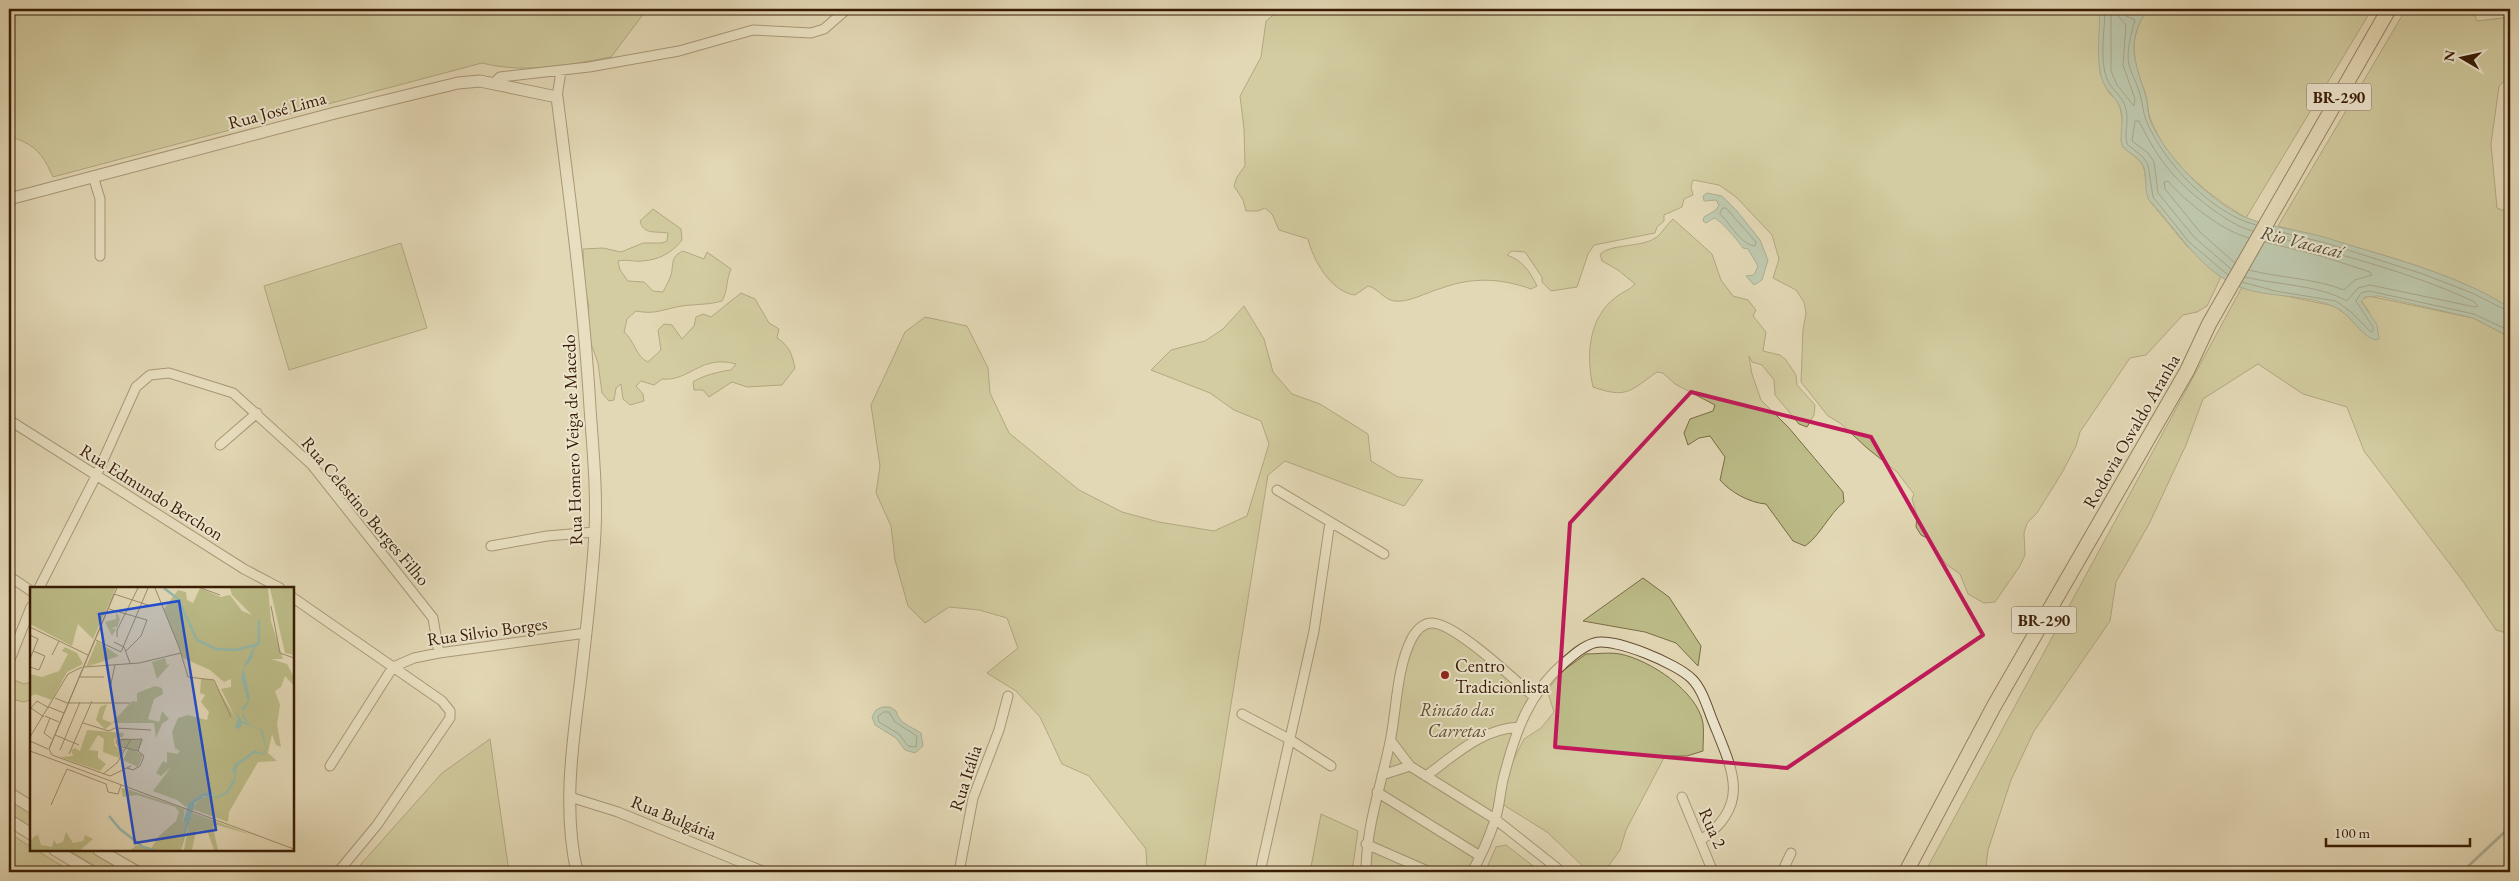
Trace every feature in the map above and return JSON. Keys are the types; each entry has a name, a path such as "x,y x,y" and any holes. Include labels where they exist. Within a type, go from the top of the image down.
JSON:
{"highway":[{"name":"Rodovia Osvaldo Aranha","path":"1906,872 1994,706 2191,363 2209,324 2389,9"}],"street":[{"path":"493,84 500,77 561,70 679,51 753,30 812,33 824,29 847,9"},
{"path":"557,97 561,70"},
{"name":"Rua José Lima","path":"9,199 458,83 480,81 557,97"},
{"name":"Rua Homero Veiga de Macedo","path":"557,97 584,312 594,470 595,532 586,633 573,741 570,797 570,843 577,872"},
{"path":"93,176 100,199 100,256"},
{"name":"Rua Celestino Borges Filho","path":"96,476 136,387 150,375 169,373 233,393 312,464 433,618 439,653"},
{"path":"220,446 257,413"},
{"name":"Rua Edmundo Berchon","path":"9,420 244,569 278,587"},
{"path":"40,587 96,476"},
{"path":"1277,490 1384,554"},
{"path":"1260,872 1314,632 1330,522"},
{"path":"492,546 547,536 595,532"},
{"path":"9,576 30,590"},
{"path":"261,587 267,580"},
{"path":"294,599 447,706 450,718 377,825 338,872"},
{"path":"9,662 30,610"},
{"path":"1366,872 1366,844 1390,741 1404,662 1412,638 1422,626 1433,623 1450,629 1480,651 1533,696"},
{"name":"Rua Silvio Borges","path":"393,667 414,658 439,653 586,633"},
{"path":"1472,872 1496,819 1504,776 1519,727 1533,696 1552,673 1576,653 1595,642 1612,642 1652,655 1692,679 1713,722 1735,782 1733,800 1726,818 1716,830 1701,840"},
{"path":"330,766 393,667"},
{"name":"Rua Itália","path":"958,872 973,798 999,730 1008,696"},
{"path":"1242,714 1289,739 1331,766"},
{"path":"1426,776 1470,743 1492,732 1519,727"},
{"path":"1390,741 1410,766 1496,819 1562,872"},
{"path":"1382,775 1410,766"},
{"path":"1377,792 1480,856"},
{"path":"9,793 30,806"},
{"name":"Rua Bulgária","path":"570,797 618,812 765,872"},
{"name":"Rua 2","path":"1682,797 1714,872"},
{"path":"9,820 30,833"},
{"path":"1366,844 1430,872"},
{"path":"58,851 92,872"},
{"path":"101,851 137,872"},
{"path":"1782,872 1791,853"}],"highlighted area":[{"path":"1691,392 1871,437 1983,635 1787,768 1555,747 1570,523"}],"green space":[{"path":"9,9 647,9 611,57 530,68 514,68 482,63 53,177 38,151 9,133"},
{"path":"1289,9 2100,9 2100,73 2109,93 2116,99 2120,107 2123,125 2121,141 2123,147 2140,161 2144,168 2149,200 2186,245 2221,277 2207,306 2197,312 2183,315 2146,355 2130,358 2080,432 2076,446 2063,471 2037,513 2027,523 2024,533 2025,555 2020,566 1995,602 1984,603 1968,594 1960,574 1947,565 1927,538 1921,535 1916,527 1917,516 1912,499 1914,494 1897,472 1840,423 1828,416 1801,382 1803,330 1806,313 1804,302 1796,290 1773,278 1779,259 1772,235 1736,197 1719,185 1693,180 1691,187 1693,195 1684,199 1682,207 1664,215 1664,221 1657,227 1655,233 1594,245 1588,254 1577,287 1551,291 1542,282 1542,277 1525,252 1512,251 1507,255 1525,267 1537,286 1531,289 1498,281 1464,282 1400,301 1390,300 1368,286 1355,295 1346,293 1324,274 1314,256 1308,239 1279,230 1272,214 1265,208 1258,211 1246,211 1243,200 1234,186 1237,177 1245,166 1244,129 1240,96 1261,57 1266,21 1276,13"},
{"path":"2148,9 2372,9 2246,218 2217,199 2190,176 2157,134 2149,115 2146,95 2137,70 2134,50 2137,30"},
{"path":"2406,9 2472,9 2477,21 2510,17 2510,76 2499,86 2491,144 2497,208 2510,213 2510,308 2457,281 2428,270 2367,250 2278,226"},
{"path":"653,209 681,229 682,240 674,249 659,257 642,261 618,261 620,270 628,281 644,282 653,291 663,292 671,275 674,258 683,251 704,259 707,252 731,269 722,301 654,312 636,311 627,319 624,332 640,356 648,362 661,350 658,330 664,324 672,325 682,339 694,326 696,317 703,314 711,317 741,293 755,299 769,323 779,329 777,338 790,351 795,368 782,385 747,387 732,382 709,397 703,390 694,390 693,382 711,374 731,370 736,364 724,362 704,365 680,377 662,379 654,385 641,381 636,386 643,394 644,401 630,405 623,399 621,384 616,388 614,400 609,401 602,393 598,363 589,338 587,321 589,307 584,282 583,249 603,248 621,252 643,243 662,243 667,241 668,233 651,232 644,228 640,221"},
{"path":"1673,219 1712,254 1721,280 1733,296 1748,300 1756,310 1753,316 1766,332 1763,351 1780,355 1786,360 1796,375 1797,385 1815,405 1814,415 1807,427 1799,424 1775,395 1774,380 1762,365 1752,362 1749,356 1752,374 1761,400 1789,428 1843,492 1844,502 1815,537 1805,546 1793,541 1766,504 1753,502 1741,496 1729,489 1720,480 1725,457 1710,436 1699,438 1688,445 1684,433 1690,419 1713,411 1715,405 1675,384 1663,373 1657,372 1634,388 1621,393 1604,391 1593,387 1590,350 1591,338 1595,327 1607,306 1616,297 1635,284 1618,270 1602,261 1600,254 1612,248 1644,243 1651,240 1657,237"},
{"path":"401,243 427,328 289,370 264,286"},
{"path":"2242,287 2334,306 2348,316 2365,334 2369,312 2361,300 2369,296 2473,318 2510,337 2510,634 2496,630 2462,580 2364,451 2347,407 2303,394 2258,364 2203,399 2186,445 2149,524 2116,582 2110,621 2034,731 2011,780 1988,850 1986,867 2003,872 1925,872"},
{"path":"1244,306 1264,339 1273,372 1292,394 1320,404 1368,434 1371,461 1398,477 1423,480 1404,506 1285,461 1268,475 1204,872 1147,872 1146,849 1089,776 1062,764 1040,717 1016,691 987,673 1018,648 1007,618 979,610 949,607 925,623 908,606 895,560 891,526 876,493 880,466 871,405 905,332 925,317 967,326 988,368 990,393 1009,433 1079,490 1122,512 1159,522 1214,531 1247,516 1269,444 1261,421 1234,410 1210,393 1151,370 1171,350 1205,341 1223,329"},
{"path":"1643,578 1669,597 1701,646 1698,666 1676,643 1645,632 1583,621"},
{"name":"Rincão das Carretas","path":"1422,626 1450,629 1533,696 1519,727 1495,819 1472,872 1366,872 1404,662"},
{"path":"1586,654 1620,654 1632,657 1658,670 1682,689 1692,700 1699,711 1703,723 1703,751 1687,756 1665,756 1626,830 1620,850 1607,868 1589,872 1547,832 1502,804 1511,765 1524,739 1541,728 1554,712 1547,690 1564,670"},
{"path":"9,678 24,684 30,682 30,700 23,702 9,698"},
{"path":"490,739 509,872 354,872 442,773"},
{"path":"9,798 30,811 30,826 9,814"},
{"path":"1321,814 1358,831 1352,872 1310,872"},
{"path":"9,833 30,846 30,851 38,851 72,872 9,872"},
{"path":"1506,845 1541,872 1485,872 1496,847"},
{"path":"70,851 95,851 130,872 105,872"}],"water":[{"name":"Rio Vacacaí","path":"2100,9 2125,9 2133,13 2148,9 2136,31 2134,51 2135,61 2147,99 2149,117 2164,146 2176,161 2189,176 2219,201 2247,218 2327,238 2422,267 2467,285 2510,308 2510,337 2473,318 2378,296 2365,297 2361,301 2377,325 2379,339 2375,340 2364,333 2346,314 2335,307 2313,300 2242,288 2214,272 2191,249 2149,200 2144,168 2137,158 2122,145 2120,107 2105,86 2099,66"},
{"path":"1707,193 1722,196 1737,211 1760,240 1768,260 1762,280 1754,285 1746,276 1754,275 1758,266 1748,249 1743,248 1729,231 1714,218 1706,223 1703,221 1704,217 1716,210 1719,205 1716,200 1704,201 1703,196"},
{"path":"882,707 890,707 896,711 903,722 921,733 923,746 915,753 905,750 896,738 875,725 872,717 876,710"}],"waterway":[{"path":"2462,872 2510,827"}],"place":[{"name":"Centro Tradicionlista","path":"1445,675"}]}
